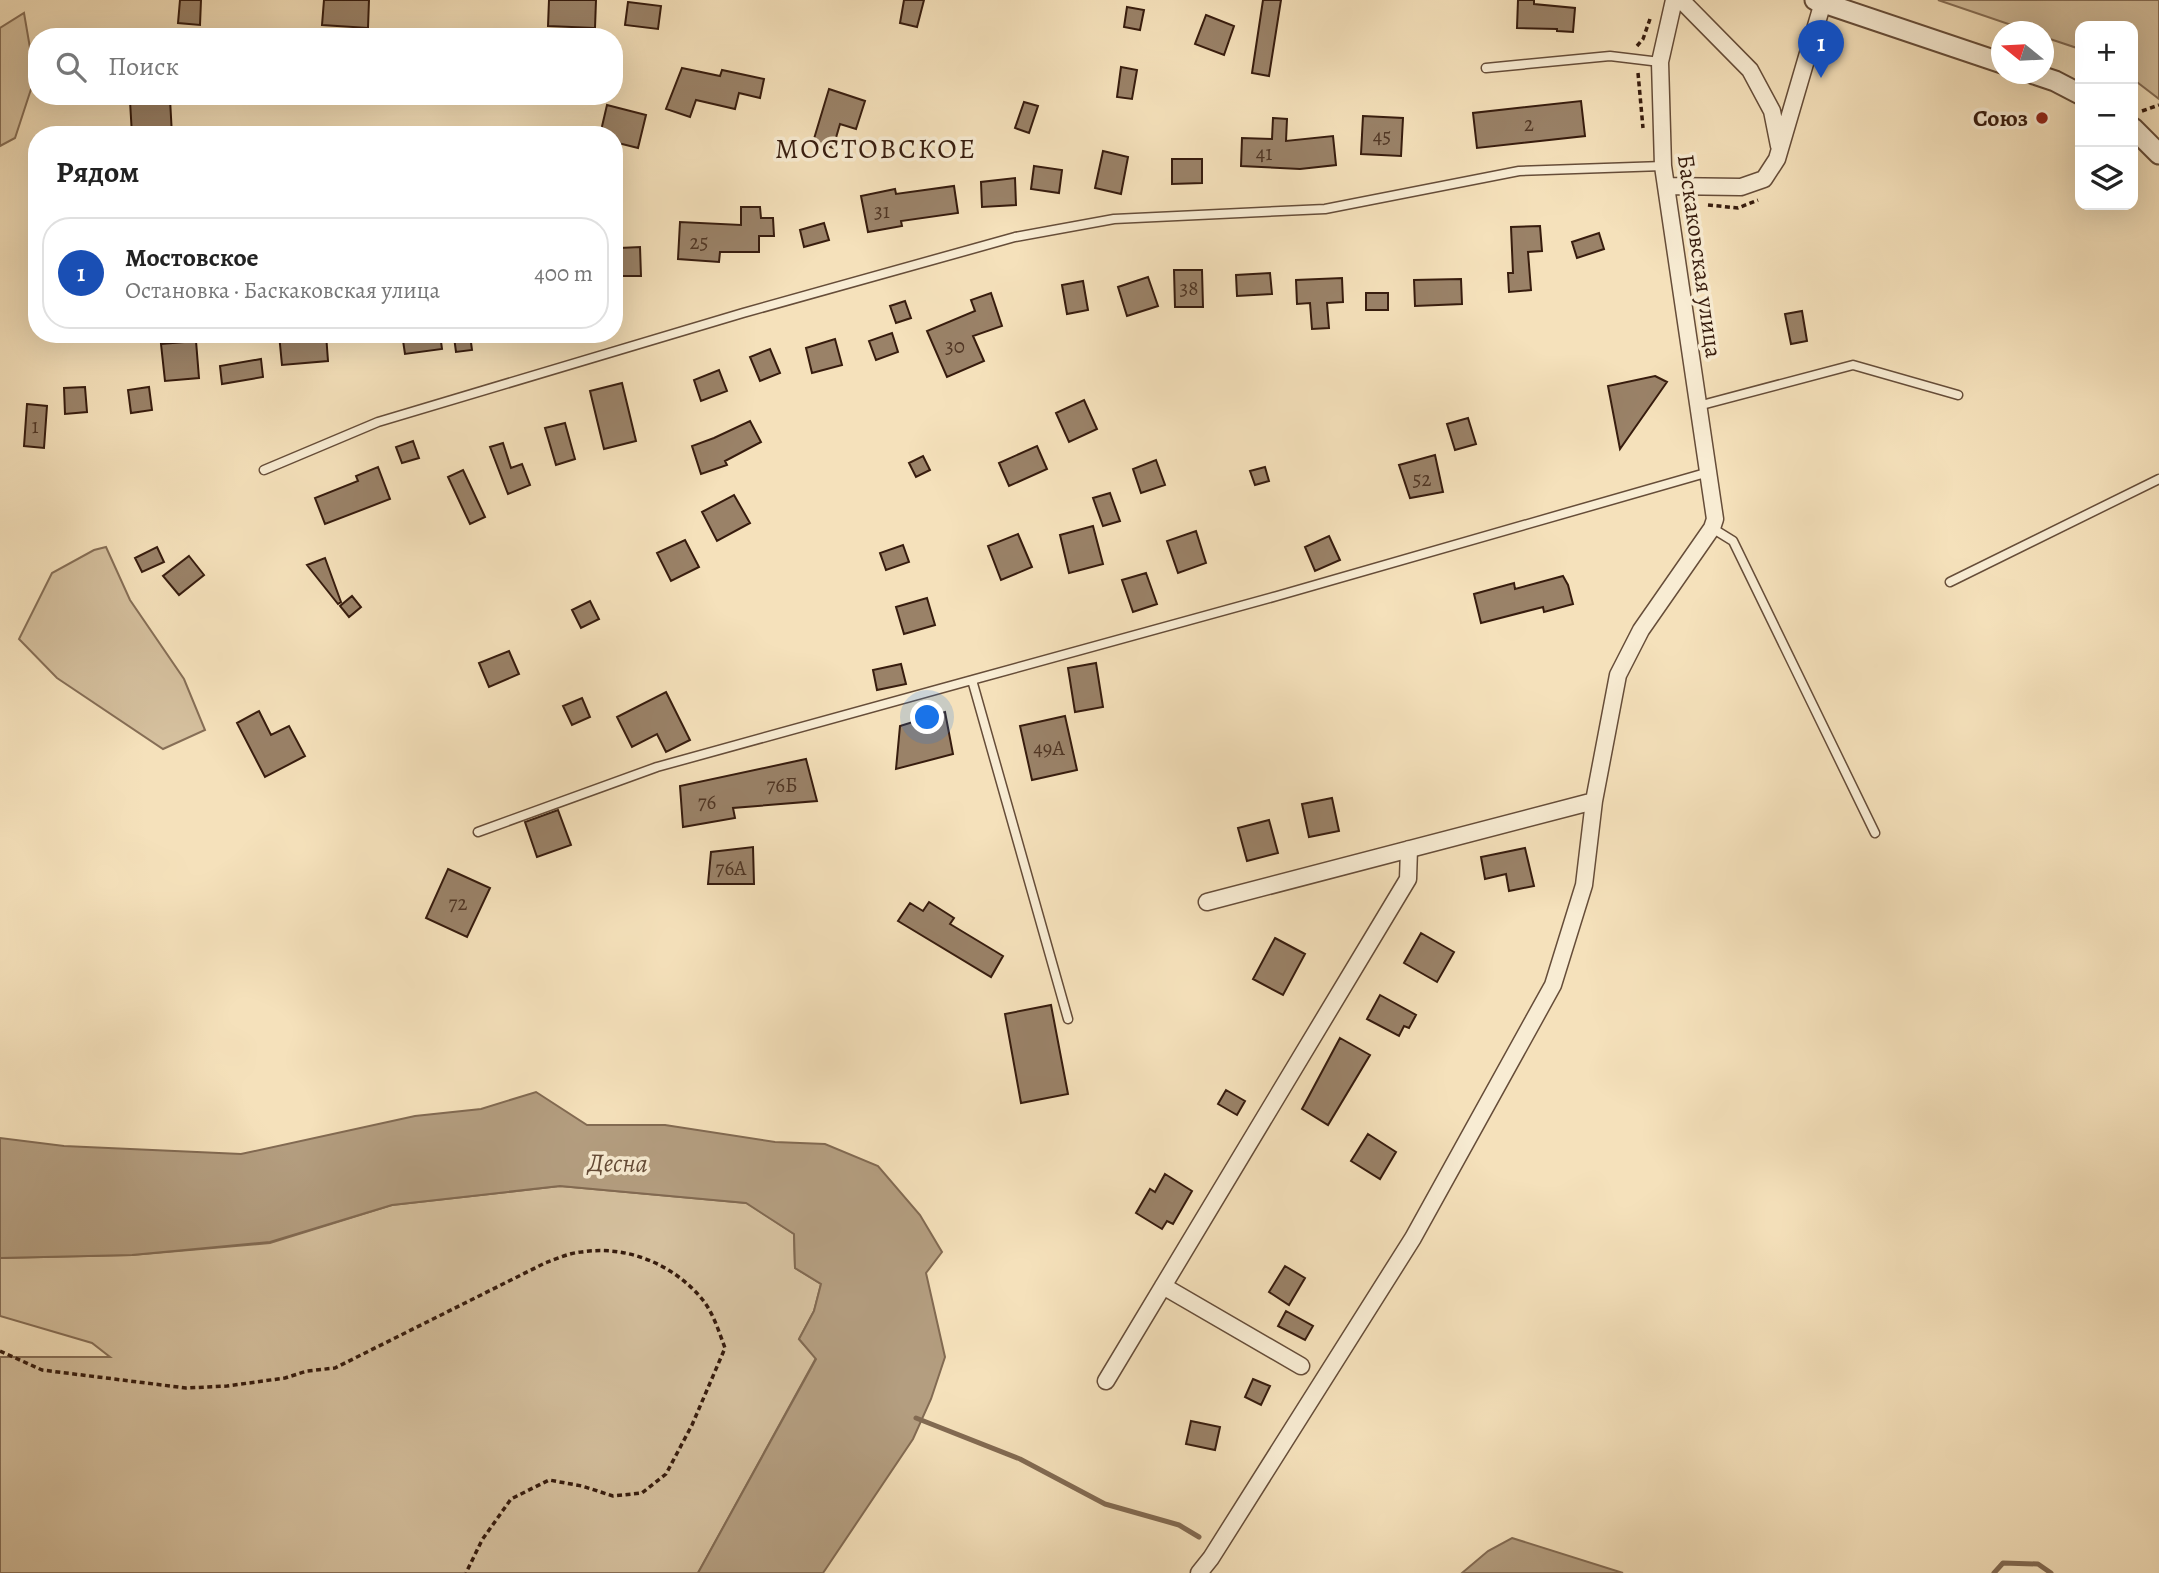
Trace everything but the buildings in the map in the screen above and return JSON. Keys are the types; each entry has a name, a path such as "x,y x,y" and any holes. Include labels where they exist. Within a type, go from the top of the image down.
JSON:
{"street":[{"name":"Баскаковская улица","path":"1674,0 1660,62 1664,166 1709,472 1714,523"},
{"path":"1681,0 1750,70 1772,111 1780,152"},
{"path":"1666,186 1741,187 1764,179 1780,152 1819,1 1991,59"},
{"path":"2054,81 2075,91"},
{"path":"2138,133 2159,155"},
{"path":"1199,1573 1211,1566 1413,1238 1553,985 1584,886 1594,801 1618,676 1642,630 1714,523"},
{"path":"1207,902 1594,801"},
{"path":"1106,1381 1408,879 1409,849"},
{"path":"1163,1286 1301,1366"}],"lane":[{"path":"1486,68 1609,57 1660,62"},
{"path":"264,470 378,422 743,313 1015,237 1114,219 1325,209 1519,171 1664,166"},
{"path":"1698,406 1853,365 1958,395"},
{"path":"478,832 657,767 1304,588 1709,472"},
{"path":"1950,582 2159,479"},
{"path":"1714,523 1733,541 1875,833"},
{"path":"972,680 1068,1018"}],"path":[{"path":"1645,139 1637,77 1643,40 1652,13"},
{"path":"1634,49 1643,40"},
{"path":"2138,112 2159,105"},
{"path":"0,1351 42,1370 186,1388 227,1386 335,1368 545,1263 581,1252 622,1252 649,1259 678,1275 704,1301 725,1348 692,1425 666,1474 642,1493 613,1496 549,1479 511,1500 482,1540 466,1573"}],"shaded area":[{"path":"1938,0 2159,0 2159,99 2138,83 2138,21 2075,21 2075,47 2054,40 2054,21 2000,21"},
{"path":"24,13 28,36 28,98 15,138 0,146 0,28"},
{"path":"106,547 130,600 184,679 205,730 163,749 57,678 19,639 52,573 94,550"},
{"path":"560,1186 747,1203 794,1234 795,1268 821,1284 814,1311 799,1339 816,1358 698,1573 0,1573 0,1357 110,1357 92,1343 0,1316 0,1258 132,1255 270,1243 392,1205"}],"water":[{"name":"Десна","path":"536,1092 587,1125 665,1125 775,1142 825,1144 878,1166 920,1215 942,1252 926,1273 945,1357 931,1399 913,1439 823,1573 698,1573 816,1359 799,1339 814,1311 821,1284 795,1268 794,1234 746,1203 560,1186 392,1205 270,1242 132,1255 0,1258 0,1138 64,1146 241,1154 415,1116 481,1109"},
{"path":"1512,1538 1623,1573 1462,1573 1488,1551"}],"waterway":[{"path":"916,1418 1020,1459 1105,1504 1179,1525 1199,1537"},
{"path":"1994,1573 2003,1563 2038,1564 2051,1573"}],"place":[{"name":"Мостовское","path":"1821,78"},
{"name":"Союз","path":"2042,118"}],"district":[{"name":"МОСТОВСКОЕ","path":"876,149"}]}
